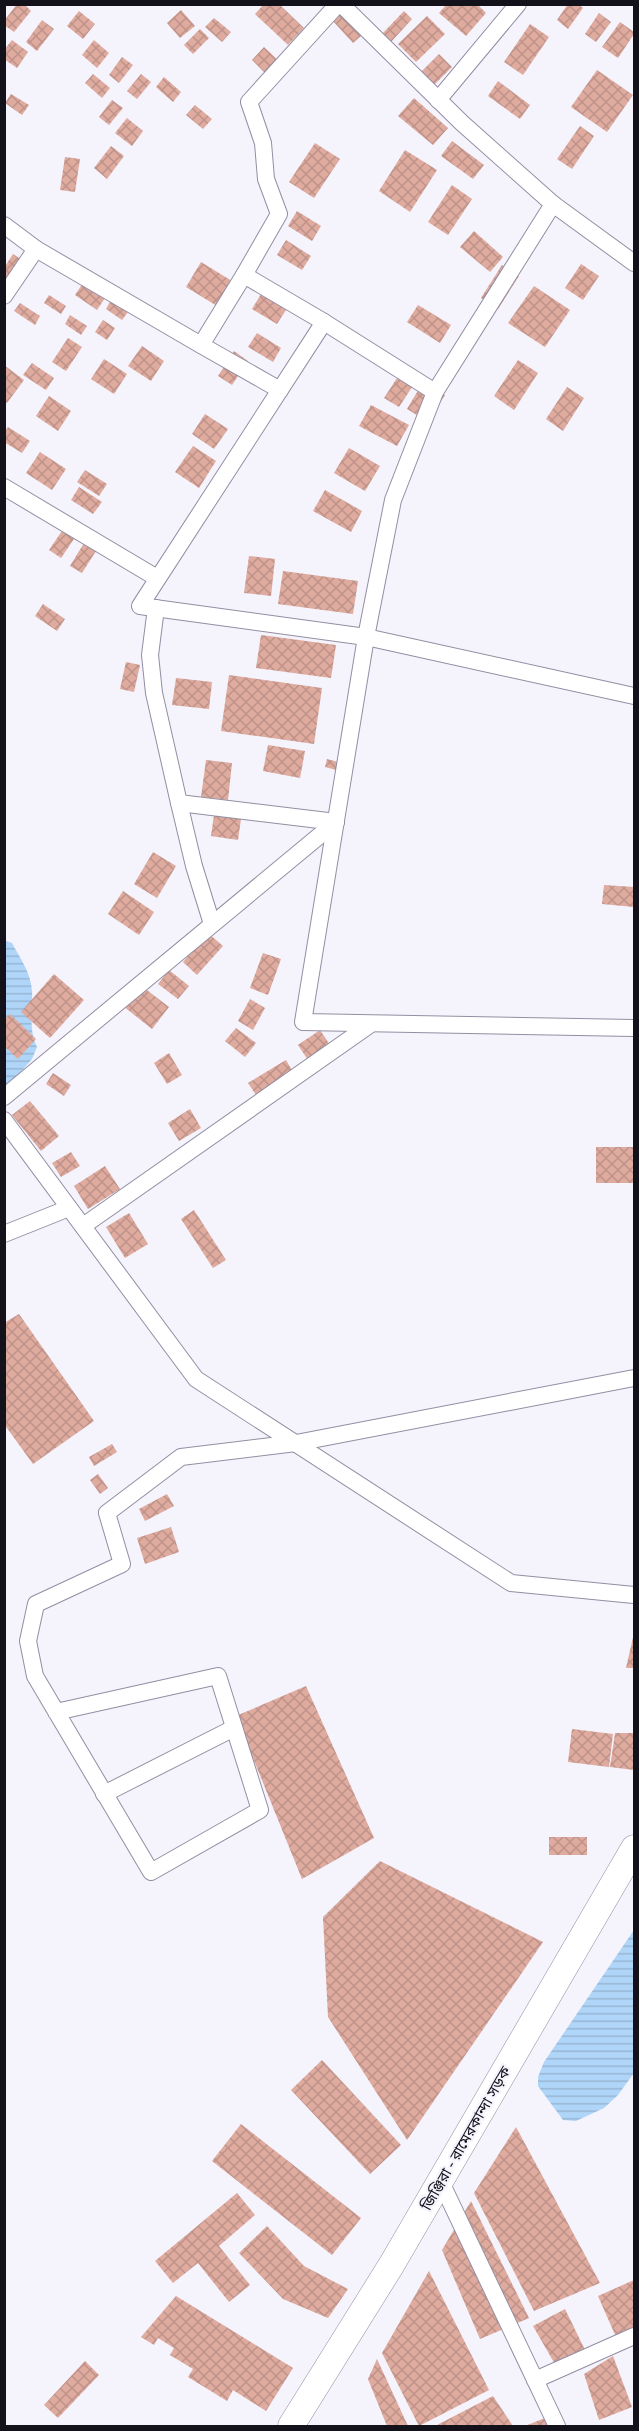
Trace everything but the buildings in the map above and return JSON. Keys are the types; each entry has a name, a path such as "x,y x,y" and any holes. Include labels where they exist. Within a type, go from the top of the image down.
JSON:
{"main road":[{"name":"জিঞ্জিরা - রামেরকান্দা সড়ক","path":"291,2427 441,2182 634,1848"}],"street":[{"path":"201,345 279,214 266,179 263,143 249,102 339,4 438,100 553,204 634,263"},
{"path":"438,100 518,4"},
{"path":"553,204 435,392 393,500 366,637 303,1022 634,1028"},
{"path":"4,225 36,249 280,390"},
{"path":"4,296 36,249"},
{"path":"244,275 435,392"},
{"path":"324,322 140,606 366,637 634,696"},
{"path":"4,487 157,578"},
{"path":"156,608 150,655 154,693 194,866 212,924"},
{"path":"179,803 336,822"},
{"path":"4,1097 336,822"},
{"path":"83,1226 371,1024"},
{"path":"4,1120 196,1379 511,1583 634,1595"},
{"path":"4,1234 69,1208"},
{"path":"56,1712 218,1676 260,1810 151,1872 104,1794 56,1712 35,1676 28,1641 36,1604 122,1564 107,1513 181,1457 296,1443 634,1378"},
{"path":"104,1794 234,1728"},
{"path":"441,2182 557,2427"},
{"path":"535,2380 634,2336"}],"water":[{"path":"5,941 12,943 30,978 32,1026 37,1047 32,1059 5,1090"},
{"path":"634,1930 634,2073 618,2095 604,2108 576,2121 563,2120 538,2086 538,2077 544,2062"}]}
